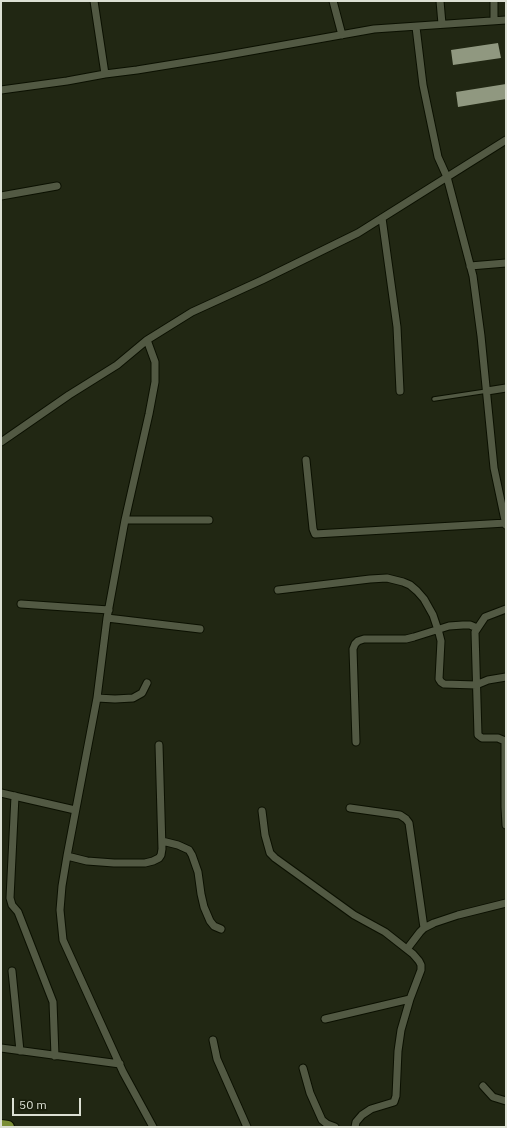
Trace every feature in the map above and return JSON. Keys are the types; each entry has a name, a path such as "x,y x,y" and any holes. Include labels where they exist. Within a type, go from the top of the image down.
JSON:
{"main road":[{"path":"1,1126 8,1127"}],"street":[{"path":"94,1 105,74"},
{"path":"333,1 342,35"},
{"path":"440,1 442,24"},
{"path":"494,1 494,20"},
{"path":"1,90 67,81 374,29 506,20"},
{"path":"306,460 313,531 315,534 506,524 505,513 494,468 481,336 470,266 447,177 438,156 428,115 416,27"},
{"path":"1,442 69,395 117,365 147,340 198,309 262,280 358,233 506,140"},
{"path":"1,196 57,186"},
{"path":"382,218 397,327 400,391"},
{"path":"470,266 506,263"},
{"path":"147,340 155,362 155,382 125,520 107,618 97,698 75,810 62,886 60,910 62,940 120,1064 153,1127"},
{"path":"487,391 506,388"},
{"path":"125,520 209,520"},
{"path":"278,590 370,578 387,578 403,582 410,585 424,599 433,614 441,641 439,679 441,682 444,684 476,685 488,680 506,678"},
{"path":"21,604 109,610"},
{"path":"506,609 485,617 475,632 478,735 482,738 498,738 504,741 504,807 506,825"},
{"path":"107,618 200,629"},
{"path":"356,742 353,649 358,641 364,639 406,639 438,629 463,625 470,625 477,628"},
{"path":"97,698 133,698 142,693 147,683"},
{"path":"67,856 87,861 114,863 145,863 153,862 159,858 161,855 162,841 159,745"},
{"path":"1,793 75,810"},
{"path":"15,796 10,898 12,905 18,912 53,1002 55,1056"},
{"path":"350,808 400,815 409,823 424,928"},
{"path":"262,811 270,853 275,858 354,915 385,932 407,949 421,965 421,970 410,999 401,1030 398,1051 396,1096 394,1102 370,1109 362,1114 356,1122 355,1127"},
{"path":"162,841 178,845 189,850 198,872 201,894 210,921 214,926 221,929"},
{"path":"407,949 424,928 458,915 506,903"},
{"path":"12,971 20,1051"},
{"path":"325,1019 410,999"},
{"path":"213,1040 217,1059 247,1127"},
{"path":"1,1048 120,1064"},
{"path":"303,1068 310,1093 322,1120 335,1127"},
{"path":"483,1086 493,1097 506,1101"}],"lane":[{"path":"434,399 487,391"}],"building":[{"path":"498,43 501,58 453,65 451,50"},
{"path":"506,84 506,99 458,107 456,92"}]}
